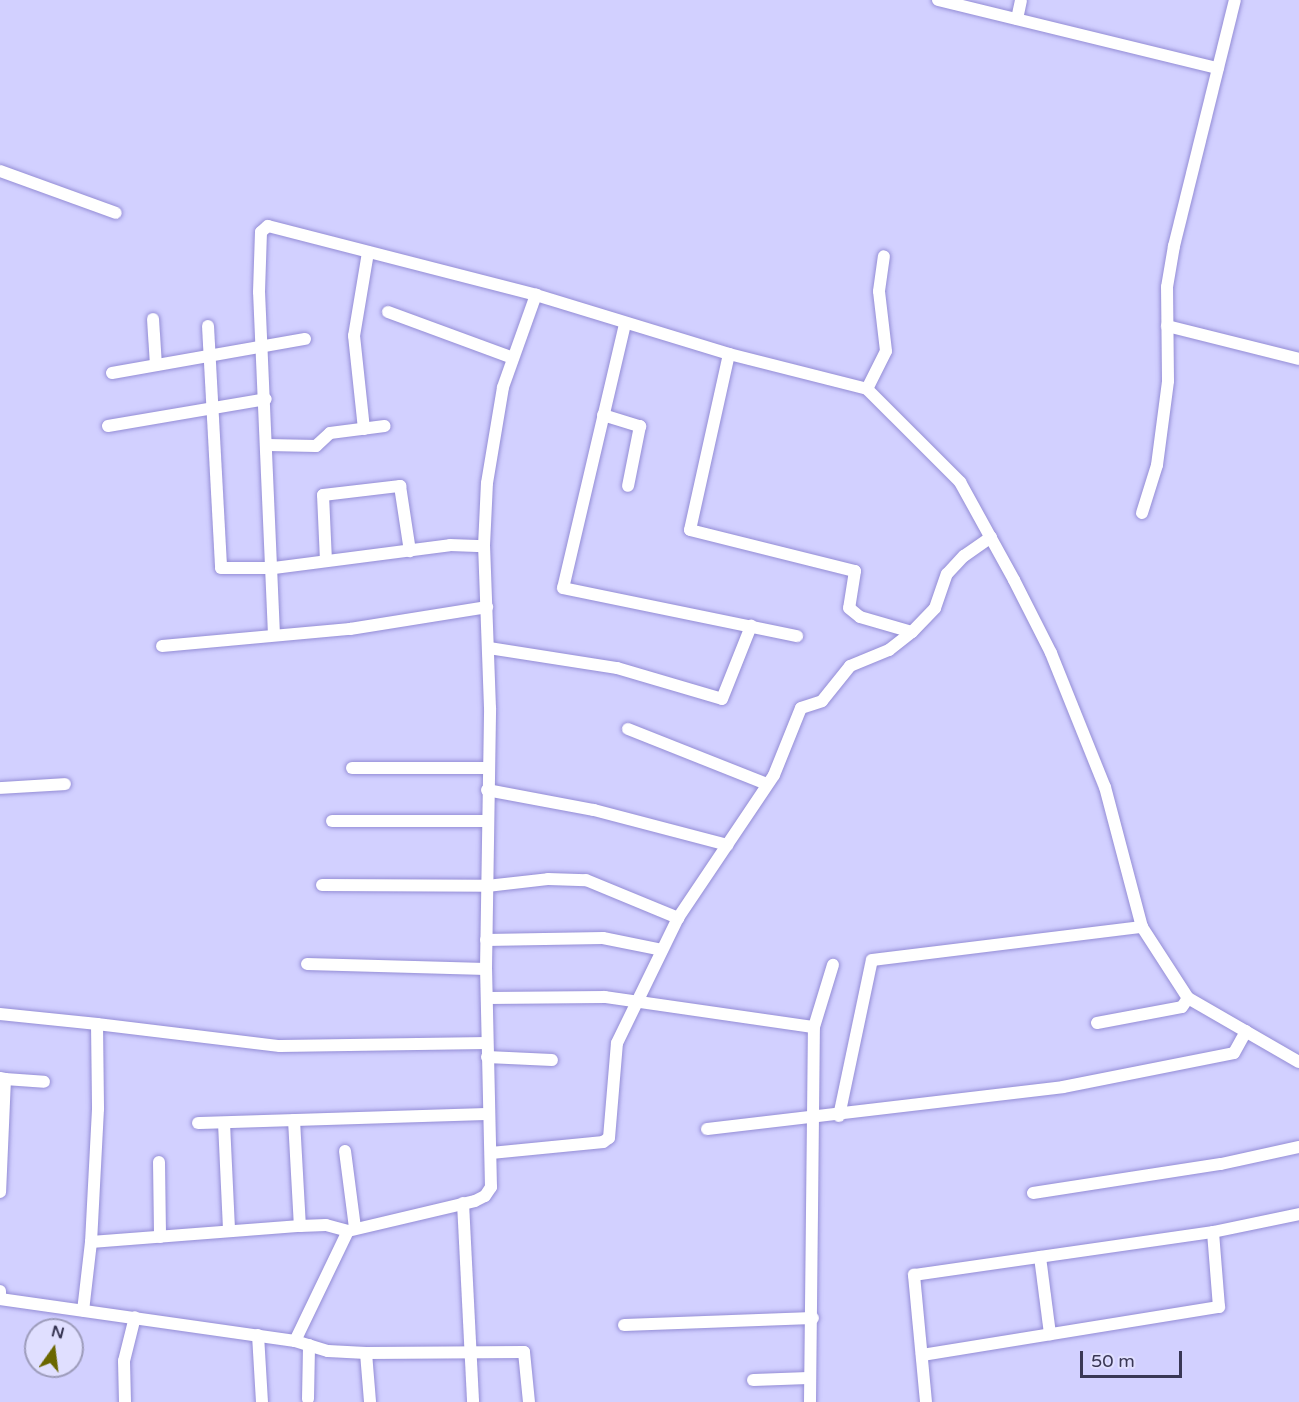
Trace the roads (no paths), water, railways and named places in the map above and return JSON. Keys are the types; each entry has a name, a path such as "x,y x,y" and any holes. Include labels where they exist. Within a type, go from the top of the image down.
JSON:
{"street":[{"path":"938,0 1218,68"},
{"path":"1017,19 1022,0"},
{"path":"1142,513 1157,465 1168,381 1167,287 1174,246 1235,0"},
{"path":"0,171 116,213"},
{"path":"274,635 274,568 259,292 261,232 268,226 536,295 729,354 867,389 960,482 1051,653 1105,787 1142,927 1188,998 1299,1062"},
{"path":"364,429 354,336 368,252"},
{"path":"867,389 886,351 879,291 884,256"},
{"path":"91,1242 300,1226 326,1225 351,1229 463,1203 485,1196 491,1187 486,969 489,648 484,546 487,483 503,387 536,295"},
{"path":"388,312 513,358"},
{"path":"153,319 156,365"},
{"path":"625,324 563,588 797,636"},
{"path":"208,326 221,568 274,568 450,545 484,546"},
{"path":"1167,326 1299,359"},
{"path":"112,373 305,339"},
{"path":"729,354 690,530 855,571 849,608 860,617 912,632"},
{"path":"108,426 266,399"},
{"path":"603,415 640,426 627,486"},
{"path":"268,445 316,446 330,433 385,426"},
{"path":"326,561 322,495 400,486 410,551"},
{"path":"490,1153 603,1142 609,1138 617,1043 678,918 767,784 801,708 822,701 850,666 889,650 912,632 935,608 948,574 964,556 990,537"},
{"path":"162,646 350,629 487,608"},
{"path":"489,648 617,668 722,699 751,626"},
{"path":"628,729 767,784"},
{"path":"352,768 488,768"},
{"path":"0,788 65,784"},
{"path":"488,790 594,810 727,845"},
{"path":"332,821 487,821"},
{"path":"322,885 487,886 548,879 586,880 678,918"},
{"path":"839,1116 872,960 1142,927"},
{"path":"486,940 603,938 662,950"},
{"path":"308,964 486,969"},
{"path":"810,1402 809,1378 813,1318 814,1027 833,965"},
{"path":"487,998 584,997 638,1002 814,1027"},
{"path":"1097,1023 1182,1007 1188,998"},
{"path":"0,1014 280,1046 487,1043"},
{"path":"83,1311 91,1242 98,1109 97,1024"},
{"path":"707,1129 839,1116 1063,1087 1234,1053 1246,1031"},
{"path":"487,1057 552,1060"},
{"path":"0,1192 2,1079 44,1082"},
{"path":"198,1123 488,1114"},
{"path":"294,1120 300,1226"},
{"path":"224,1123 229,1231"},
{"path":"1033,1193 1221,1164 1299,1147"},
{"path":"295,1341 351,1229 345,1151"},
{"path":"159,1162 160,1237"},
{"path":"463,1203 473,1402"},
{"path":"926,1402 914,1275 1213,1232 1299,1214"},
{"path":"922,1355 1220,1307 1213,1232"},
{"path":"1040,1257 1050,1334"},
{"path":"0,1291 0,1299 258,1335 366,1353 524,1352 529,1402"},
{"path":"125,1402 124,1361 135,1317"},
{"path":"624,1325 813,1318"},
{"path":"258,1335 262,1402"},
{"path":"308,1400 309,1345"},
{"path":"366,1353 370,1402"},
{"path":"753,1380 809,1378"}]}
